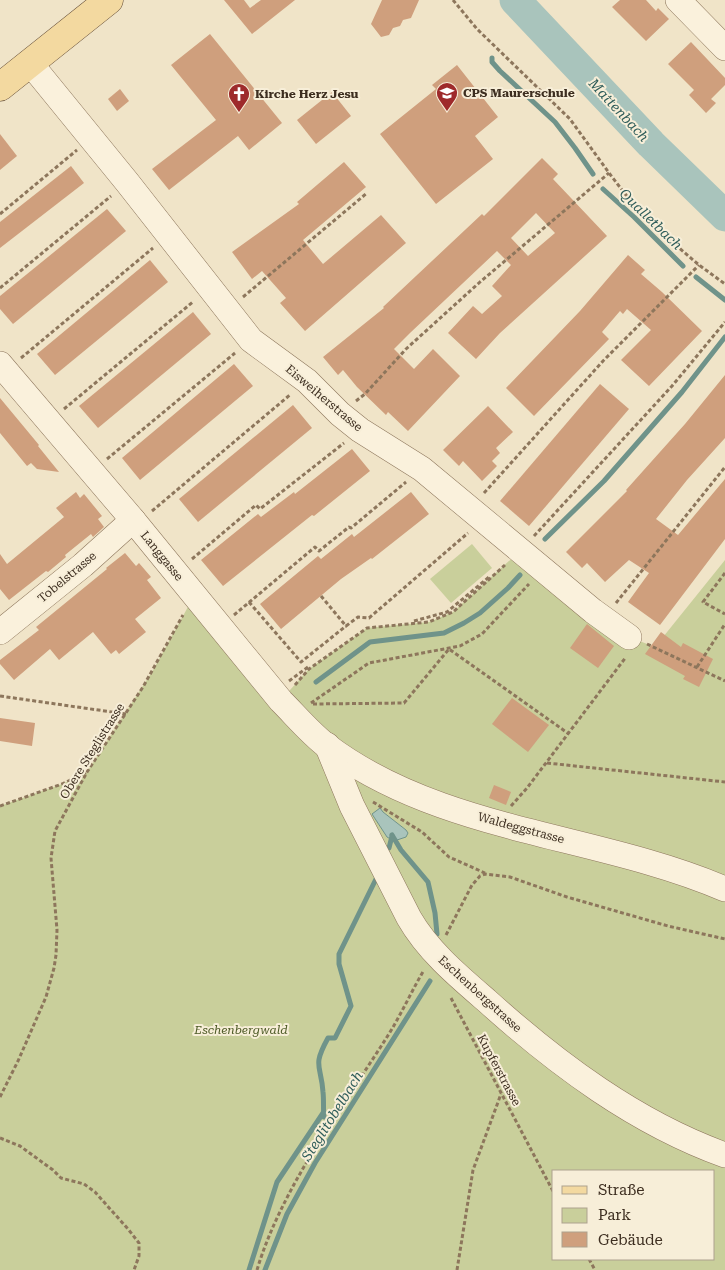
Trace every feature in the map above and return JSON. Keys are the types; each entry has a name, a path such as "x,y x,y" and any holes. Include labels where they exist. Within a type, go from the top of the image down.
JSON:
{"main road":[{"path":"0,87 109,0"}],"street":[{"path":"678,0 725,48"},
{"name":"Eisweiherstrasse","path":"30,63 127,182 251,340 307,381 340,414 360,430 422,469 603,619 634,639"},
{"name":"Langgasse","path":"0,364 140,518 194,596 282,692 304,724 327,745"},
{"name":"Tobelstrasse","path":"2,626 84,565 140,518"},
{"name":"Waldeggstrasse","path":"327,745 371,773 419,798 453,810 658,865 725,889"},
{"name":"Eschenbergstrasse","path":"327,745 352,806 409,918 435,953 544,1051 579,1076 614,1099 677,1135 725,1155"}],"path":[{"path":"452,0 477,29 570,119 643,217 699,265 725,284"},
{"path":"0,214 91,138"},
{"path":"340,414 365,394 406,350 474,288 609,173"},
{"path":"0,288 127,182"},
{"path":"228,310 367,193"},
{"path":"24,356 169,235"},
{"path":"249,602 301,662 358,617 369,618 477,514 603,361 699,265"},
{"path":"67,406 210,288"},
{"path":"282,692 309,669 368,628 429,622 453,612 520,551 672,386 725,322"},
{"path":"110,457 251,340"},
{"path":"140,518 307,381"},
{"path":"196,555 256,505 260,509 360,430"},
{"path":"603,619 725,466"},
{"path":"240,610 316,547 319,551 349,527 351,528 422,469"},
{"path":"282,692 366,626 408,623 446,612 520,551"},
{"path":"449,648 404,703 311,704 308,706 369,663 449,648 460,646 482,634 542,570"},
{"path":"725,573 703,602 725,614"},
{"name":"Obere Steglistrasse","path":"0,1097 18,1061 51,981 57,944 52,848 58,825 86,772 152,672 194,596"},
{"path":"321,596 346,626"},
{"path":"697,667 725,624"},
{"path":"497,822 527,788 569,734 634,639 724,679"},
{"path":"449,648 569,734"},
{"path":"0,696 126,714"},
{"path":"547,763 725,782"},
{"path":"0,806 62,784 86,772"},
{"path":"371,800 422,832 449,857 485,874 510,877 567,897 668,926 725,939"},
{"path":"258,1270 263,1249 292,1190 323,1136 388,1035 451,927 472,885 480,876 485,874"},
{"name":"Kupferstrasse","path":"450,996 552,1188"},
{"path":"457,1270 474,1170 501,1093"},
{"path":"0,1138 20,1146 61,1178 84,1184 95,1192 128,1228 139,1244 139,1256 134,1270"}],"green space":[{"path":"472,544 492,568 451,603 430,579"},
{"name":"Eschenbergwald","path":"520,551 629,637 655,647 725,560 725,1270 0,1270 0,806 62,784 87,772 152,672 194,596 281,700 309,669 367,628 429,622 453,612","holes":["383,812 406,830 407,835 394,841 387,837 372,814"]}],"water":[{"path":"380,808 406,830 408,833 406,837 394,841 387,837 372,814"}],"building":[{"path":"224,0 244,0 250,8 261,0 295,0 252,34"},
{"path":"382,0 419,0 411,18 403,20 400,26 393,28 389,35 381,37 371,24"},
{"path":"620,0 646,0 656,11 658,8 669,19 646,41 612,7"},
{"name":"Kirche Herz Jesu","path":"210,34 282,123 249,150 238,136 169,190 152,169 216,120 171,65"},
{"path":"691,42 725,78 725,85 711,99 716,103 706,113 689,95 694,90 668,64"},
{"path":"457,65 498,117 475,136 493,159 436,204 380,134 436,89 432,85"},
{"path":"120,89 129,101 117,111 108,99"},
{"path":"332,92 351,116 316,144 297,120"},
{"path":"0,134 17,156 0,170"},
{"path":"542,158 558,174 553,179 607,236 500,333 476,359 448,333 473,306 482,314 502,296 492,286 511,265 497,251 410,333 394,349 414,369 433,349 460,376 408,431 388,412 386,415 357,387 343,370 338,375 323,357 384,308 482,214 484,216","holes":["536,213 555,233 528,256 511,238"]},
{"path":"344,162 366,187 303,240 323,264 381,215 406,243 305,331 280,303 286,298 262,271 252,279 232,252 299,204 297,202"},
{"path":"71,166 84,183 0,248 0,222"},
{"path":"107,209 126,231 13,324 0,309 0,296"},
{"path":"628,255 645,270 641,274 702,331 649,386 621,360 651,330 627,309 623,314 620,311 602,332 609,339 534,416 506,388 580,311"},
{"path":"150,260 168,282 55,375 37,354"},
{"path":"193,312 211,334 98,428 79,406"},
{"path":"234,364 253,386 140,480 122,458"},
{"path":"725,375 725,438 687,480 656,519 678,535 725,479 725,539 660,625 628,602 649,573 629,560 605,582 587,563 582,568 566,552 627,491"},
{"path":"600,384 629,409 529,526 500,501"},
{"path":"0,398 59,472 37,469 31,463 27,466 0,433"},
{"path":"293,405 312,428 198,522 179,499"},
{"path":"488,406 513,432 496,448 500,453 492,461 497,466 482,481 463,461 459,466 443,450"},
{"path":"352,449 370,471 223,586 201,560 258,514 261,517 294,492 295,494"},
{"path":"76,492 80,498 84,494 102,516 98,519 104,527 93,537 91,534 48,572 46,571 9,600 0,589 0,554 7,564 64,517 56,508"},
{"path":"411,492 429,514 372,559 341,579 281,629 260,604 318,556 321,559 352,534 354,537"},
{"path":"125,553 136,566 139,563 151,577 147,580 161,598 135,619 146,632 119,654 116,650 111,654 93,632 59,660 50,649 14,680 0,664 0,660 39,630 36,627"},
{"path":"587,624 614,646 598,668 570,648"},
{"path":"661,632 681,647 683,643 713,659 699,687 683,679 685,676 645,654"},
{"path":"512,698 549,725 528,752 492,724"},
{"path":"0,718 35,723 32,746 0,741"},
{"path":"494,785 511,792 506,805 489,798"}],"waterway":[{"name":"Mattenbach","path":"515,0 651,144 725,216"},
{"name":"Qualletbach","path":"492,58 492,62 500,71 555,122 593,174"},
{"name":"Qualletbach","path":"603,189 683,266"},
{"name":"Qualletbach","path":"696,277 725,300"},
{"path":"545,539 604,481 682,392 725,337"},
{"path":"316,682 370,642 444,633 464,623 480,613 520,575"},
{"name":"Steglitobelbach","path":"392,835 401,850 428,882 435,913 437,934"},
{"path":"389,848 392,836"},
{"path":"324,1117 319,1065 320,1055 328,1038 335,1038 351,1006 339,964 339,954 377,877"},
{"name":"Steglitobelbach","path":"265,1270 287,1214 315,1163 430,981"},
{"path":"249,1270 277,1182 323,1113"}],"place":[{"name":"CPS Maurerschule","path":"447,112"},
{"name":"Kirche Herz Jesu","path":"239,113"}]}
